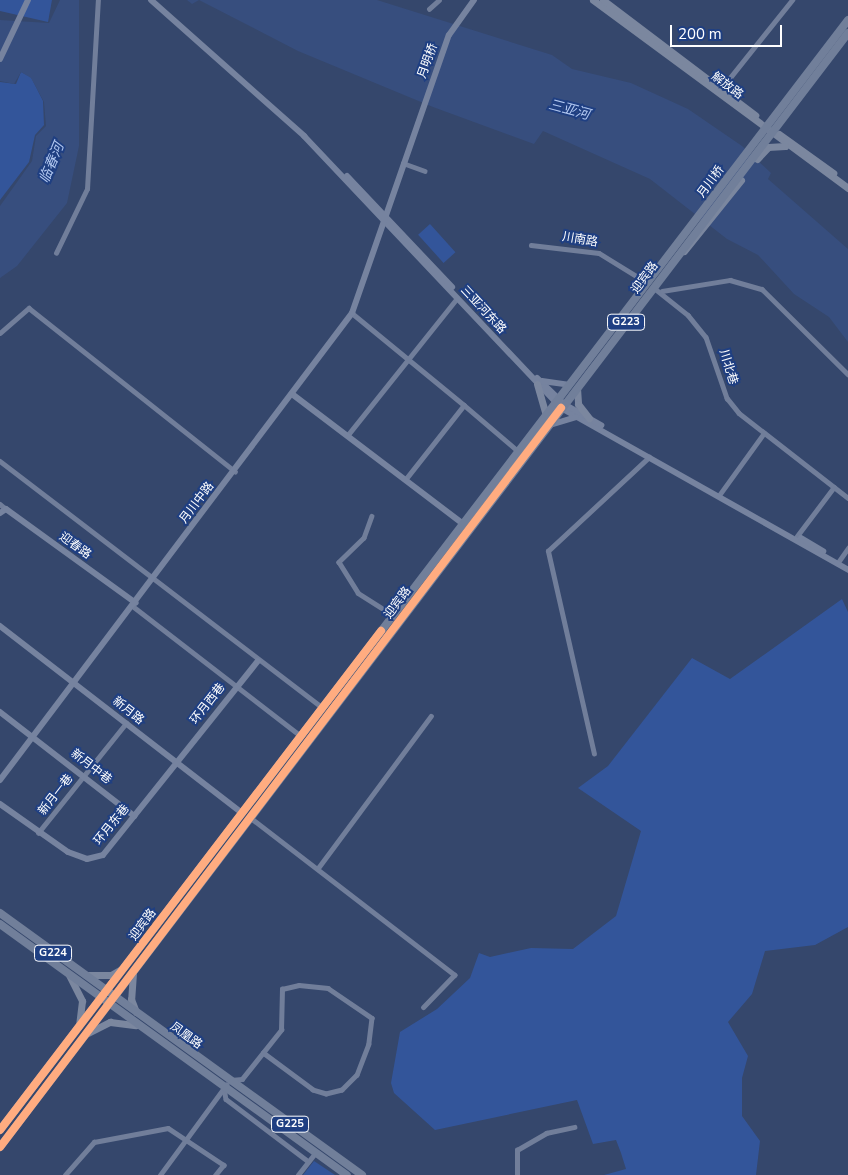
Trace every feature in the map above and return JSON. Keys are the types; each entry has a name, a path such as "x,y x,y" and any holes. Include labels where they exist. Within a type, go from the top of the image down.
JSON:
{"highway":[{"name":"G223","path":"757,149 769,129 848,20"},
{"name":"G223","path":"769,129 848,33"},
{"name":"月川桥","path":"691,236 757,149"},
{"name":"迎宾路","path":"650,285 691,236"},
{"name":"迎宾路","path":"0,1146 251,818 545,428 573,385 650,285 691,236"},
{"name":"迎宾路","path":"0,1130 518,451 546,416 560,404"},
{"name":"凤凰路","path":"0,913 78,972 103,996"},
{"name":"凤凰路","path":"0,924 69,975 103,996 224,1088 347,1175"},
{"name":"凤凰路","path":"138,1022 229,1080 362,1175"}],"main road":[{"name":"解放路","path":"593,0 769,129 848,183"},
{"name":"解放路","path":"603,0 721,89 769,129 786,146 848,188"},
{"path":"757,149 786,146"},
{"path":"537,382 546,416"},
{"path":"573,385 578,404 589,418"},
{"path":"78,972 100,976 125,966"},
{"path":"86,1035 110,1022 138,1022 131,999 133,973"},
{"path":"69,975 82,1001 78,1028"}],"street":[{"path":"0,49 23,0"},
{"path":"0,59 28,0"},
{"path":"56,253 87,189 98,0"},
{"name":"三亚河东路","path":"151,0 268,102 560,404 578,418 848,570"},
{"name":"三亚河东路","path":"158,0 264,93 384,215 537,382"},
{"path":"429,9 438,0"},
{"path":"721,89 792,0"},
{"name":"月明桥","path":"403,162 449,35 470,4"},
{"path":"403,162 425,171"},
{"name":"月川中路","path":"0,780 135,605 352,313 403,162"},
{"name":"川南路","path":"530,245 600,253 650,285"},
{"path":"662,291 730,280 762,289 848,374"},
{"name":"川北巷","path":"650,285 662,291 688,315 712,346 727,398 764,433 848,498"},
{"path":"347,436 457,298"},
{"path":"0,333 29,308 235,471"},
{"path":"352,313 518,451"},
{"path":"537,382 554,386 573,385"},
{"path":"292,394 463,524"},
{"name":"三亚河东路","path":"560,404 589,418 848,566"},
{"path":"405,480 464,405"},
{"path":"545,428 562,419 578,418"},
{"path":"720,494 764,433"},
{"path":"594,754 548,551 649,457"},
{"path":"0,462 258,661 322,708"},
{"path":"797,536 834,487"},
{"path":"0,504 3,511"},
{"name":"迎春路","path":"3,511 135,605"},
{"path":"372,516 364,538 338,562 358,594 393,615"},
{"path":"839,560 848,548"},
{"path":"135,605 301,736"},
{"name":"新月路","path":"0,626 242,813"},
{"name":"环月西巷","path":"177,762 258,661"},
{"name":"新月中巷","path":"0,712 134,816"},
{"path":"318,868 431,716"},
{"name":"新月一巷","path":"38,833 126,723"},
{"name":"环月东巷","path":"0,804 38,833 68,852 91,859 103,855 177,762"},
{"path":"251,818 455,975 424,1007"},
{"path":"160,1175 229,1080 242,1078 281,1030 282,988 299,984 328,988 372,1018 369,1044 357,1075 342,1090 326,1094 313,1090 263,1053"},
{"path":"224,1088 226,1098 308,1161"},
{"path":"517,1175 517,1150 546,1133 574,1127"},
{"path":"65,1175 94,1142 168,1128 224,1165 216,1175"},
{"path":"298,1175 314,1153"}],"shaded area":[{"path":"0,0 52,0 48,22 0,11"},
{"path":"21,72 31,77 43,101 44,125 35,135 29,162 0,200 0,82 16,84"},
{"path":"430,224 455,252 444,263 418,235"},
{"path":"842,599 848,612 848,927 815,945 765,951 752,994 728,1022 748,1056 742,1078 742,1116 760,1141 756,1175 604,1175 626,1169 621,1153 616,1140 593,1144 577,1100 435,1130 394,1093 391,1083 400,1032 437,1009 470,978 479,953 490,957 531,948 573,949 616,916 641,831 578,788 608,766 692,658 730,679"},
{"path":"314,1161 335,1175 303,1175"}],"water":[{"name":"临春河","path":"60,0 79,0 79,146 67,203 17,266 0,278 0,206 32,161 36,136 46,126 44,102 31,78 21,72 14,84 0,81 0,20 49,23"},
{"path":"187,0 199,0 192,4"},
{"name":"三亚河","path":"199,0 377,0 552,55 572,69 631,83 688,109 742,146 771,173 768,179 848,249 848,342 829,317 794,294 758,255 727,239 650,179 543,131 534,144 433,107 298,51"}],"cycle path":[{"path":"0,1147 561,408"},
{"path":"0,1130 381,631"}]}
